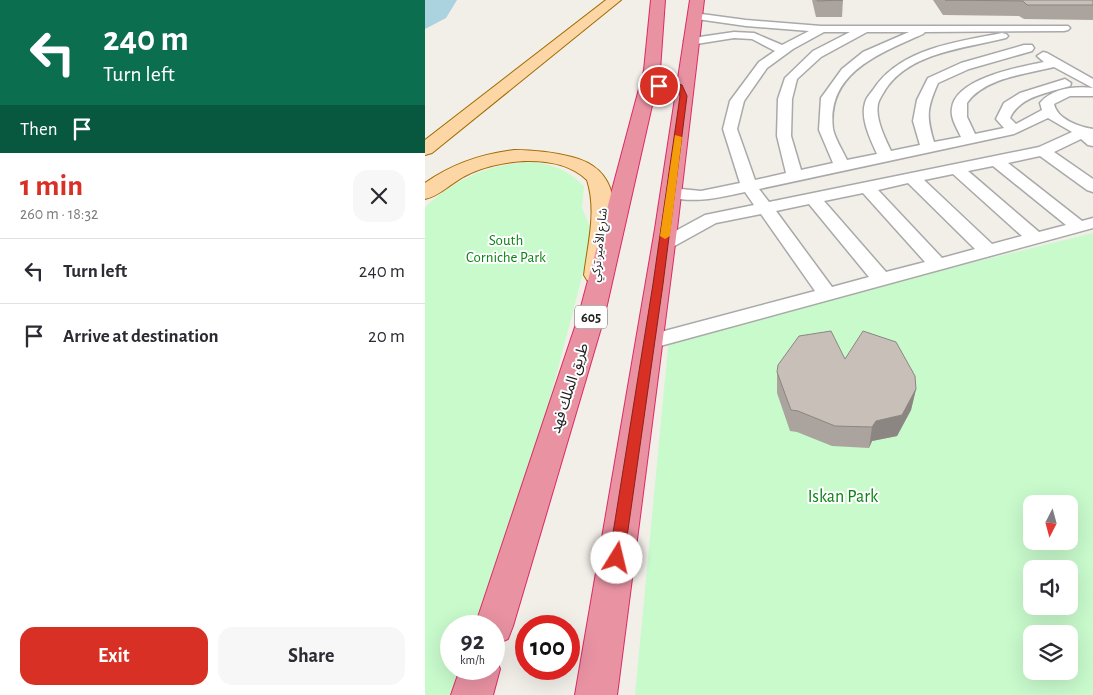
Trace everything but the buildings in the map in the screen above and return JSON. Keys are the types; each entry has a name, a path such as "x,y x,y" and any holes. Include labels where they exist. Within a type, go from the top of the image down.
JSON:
{"highway":[{"name":"طريق الملك فهد","path":"596,695 671,193 680,56 658,0"},
{"name":"طريق الملك فهد","path":"497,615 591,318 645,100 680,56"},
{"path":"645,100 654,96 659,86 668,84 679,87 680,56"},
{"path":"472,695 477,680"}],"main road":[{"path":"425,149 614,0"},
{"name":"شارع الأمير تركي","path":"425,193 461,170 503,157 538,156 559,159 581,166 597,179 603,202 591,318"}],"street":[{"path":"745,35 757,24"},
{"path":"680,56 757,24 821,30 1064,28"},
{"path":"842,166 826,130 828,98 846,72 867,55 929,28"},
{"path":"991,28 1055,63 1090,87"},
{"path":"795,176 784,136 785,99 791,78 817,54 865,29"},
{"path":"821,30 783,50 763,65 737,101 730,129 749,186 828,294"},
{"path":"680,56 734,35 754,36 783,50"},
{"path":"886,157 874,130 871,104 879,85 905,64 929,54 1005,35"},
{"path":"928,148 920,121 924,100 933,81 965,66 1028,48"},
{"path":"970,139 959,119 960,103 971,89 1005,76 1055,63"},
{"path":"1089,136 1060,121 1049,112 1047,103 1058,94 1090,87"},
{"path":"1014,130 1003,119 1009,106 1025,96 1090,87"},
{"path":"671,193 701,196 1014,130 1049,112"},
{"path":"663,245 711,219 1043,151 1089,136"},
{"path":"1043,151 1093,187"},
{"path":"996,161 1086,225"},
{"path":"957,169 1036,239"},
{"path":"912,178 989,251"},
{"path":"867,187 938,265"},
{"path":"813,198 882,280"},
{"path":"649,342 1086,225"}],"green space":[{"name":"South Corniche Park","path":"534,162 549,165 572,176 584,186 582,208 593,234 494,615 440,615 440,680 477,680 473,695 425,695 425,207 450,188 475,174 518,163"},
{"name":"Iskan Park","path":"1093,233 1093,695 635,695 669,337"}],"water":[{"path":"425,0 457,0 446,18 425,29"}],"slow traffic":[{"path":"665,236 678,137"}],"route":[{"path":"617,558 658,284 683,96 679,87 668,84 659,86"}]}
